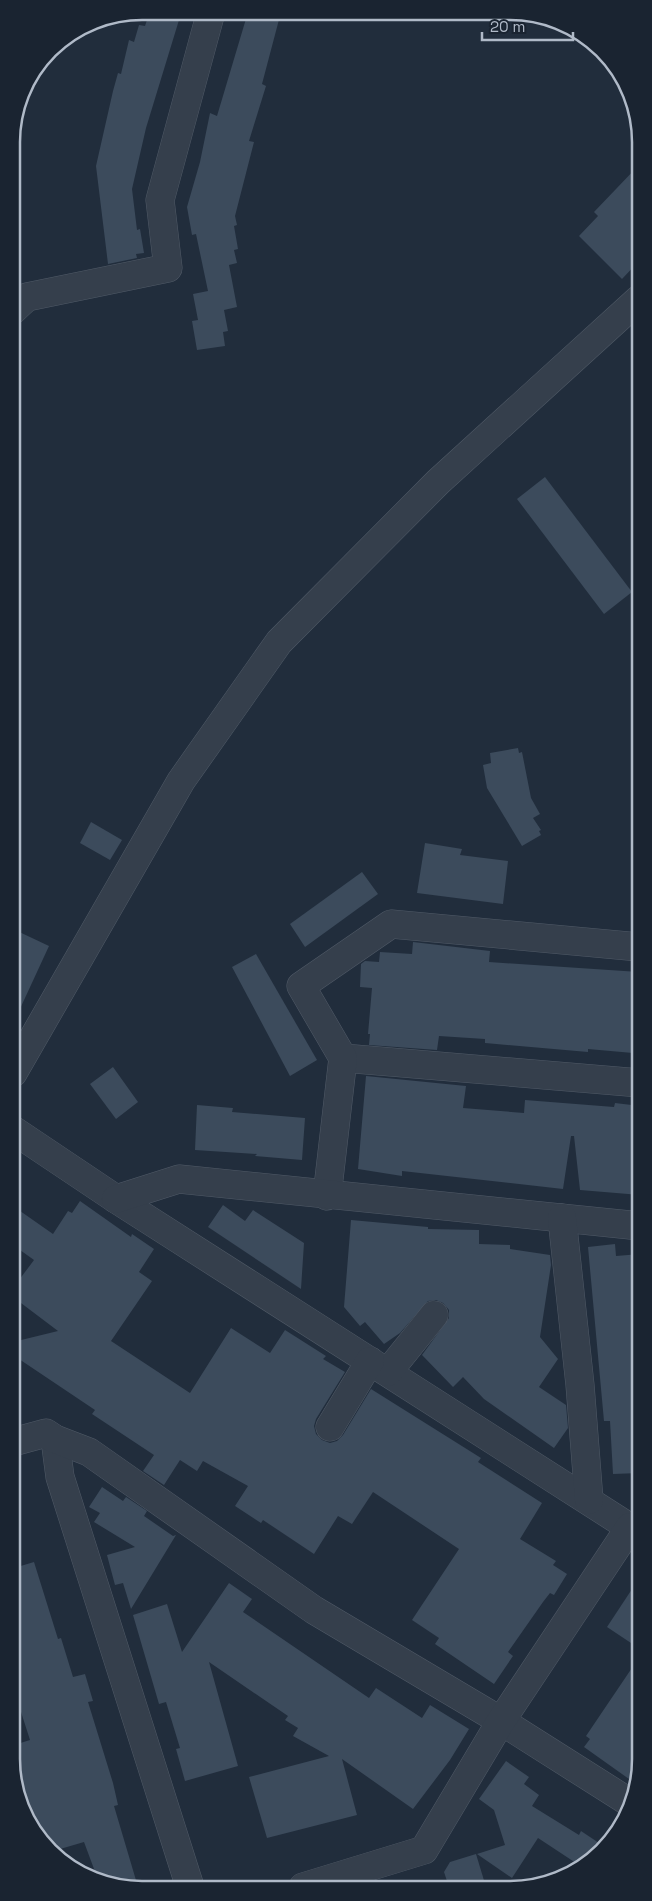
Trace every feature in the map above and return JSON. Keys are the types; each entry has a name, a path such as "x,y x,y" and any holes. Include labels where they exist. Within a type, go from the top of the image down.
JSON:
{"street":[{"path":"20,304 27,297 168,268 160,200 209,20"},
{"path":"20,1061 181,781 280,642 438,482 632,305"},
{"path":"327,1196 343,1058 301,986 391,924 632,946"},
{"path":"343,1058 632,1081"},
{"path":"20,1135 116,1199 632,1528"},
{"path":"116,1199 179,1179 327,1196 632,1225"},
{"path":"562,1218 580,1386 589,1500"},
{"path":"330,1427 379,1366 434,1315"},
{"path":"20,1440 46,1432 55,1439 89,1452 314,1610 501,1721 625,1799"},
{"path":"55,1439 60,1477 188,1881"},
{"path":"323,1881 424,1850 501,1721 632,1534"}],"building":[{"path":"147,20 179,20 146,128 132,189 137,230 140,229 144,253 136,254 137,258 108,264 96,166 113,91 118,73 121,74 129,40 134,42 139,25 145,26"},
{"path":"246,20 279,20 262,84 266,86 249,141 254,142 235,216 237,225 234,226 238,249 234,250 237,263 229,265 237,307 224,310 228,331 223,332 225,346 197,350 192,321 198,320 193,294 208,291 196,234 192,235 187,207 200,162 210,113 217,116"},
{"path":"632,172 632,268 622,279 579,236 598,216 594,212"},
{"path":"545,477 632,592 604,614 517,499"},
{"path":"518,748 519,753 522,752 531,798 540,814 533,818 541,830 539,831 541,835 522,846 487,788 483,765 491,763 490,753"},
{"path":"91,822 122,840 110,860 80,843"},
{"path":"425,843 462,849 460,855 508,861 503,904 417,893"},
{"path":"362,872 378,894 305,947 290,924"},
{"path":"20,932 49,946 20,1009"},
{"path":"413,942 490,951 489,962 632,972 632,1053 588,1049 588,1052 485,1043 485,1039 439,1036 437,1050 369,1045 370,1034 368,1034 372,988 360,987 361,964 365,961 379,962 380,952 412,954"},
{"path":"256,954 317,1060 290,1076 232,967"},
{"path":"113,1067 138,1102 116,1119 90,1084"},
{"path":"366,1076 466,1086 463,1108 524,1113 525,1100 614,1107 615,1103 632,1105 632,1194 580,1190 574,1136 571,1136 563,1189 402,1171 402,1176 358,1169"},
{"path":"197,1105 233,1108 232,1112 305,1118 302,1160 255,1156 257,1154 195,1150"},
{"path":"80,1201 131,1237 132,1234 154,1249 139,1272 152,1281 111,1341 190,1393 231,1328 270,1353 285,1330 326,1356 323,1359 345,1372 316,1419 314,1426 316,1434 322,1440 330,1443 337,1441 343,1435 371,1389 481,1458 478,1462 542,1503 520,1539 556,1561 553,1565 567,1574 554,1595 550,1593 508,1652 513,1656 494,1684 435,1644 439,1638 412,1620 459,1549 373,1492 352,1524 338,1516 314,1554 263,1520 261,1523 235,1506 248,1486 203,1461 197,1471 180,1460 164,1485 143,1471 154,1455 92,1414 95,1410 20,1360 20,1340 58,1331 20,1302 20,1279 34,1260 20,1250 20,1211 53,1234 68,1211 72,1213"},
{"path":"223,1205 245,1221 253,1210 304,1243 301,1289 208,1227"},
{"path":"351,1220 428,1227 428,1229 479,1230 479,1244 510,1245 510,1249 550,1255 551,1265 540,1337 558,1359 539,1387 566,1405 568,1428 554,1448 484,1399 463,1377 453,1387 422,1355 449,1318 449,1310 443,1303 436,1300 428,1301 400,1333 384,1344 365,1322 360,1326 344,1307"},
{"path":"615,1244 616,1256 632,1255 632,1473 613,1474 610,1421 604,1421 588,1247"},
{"path":"102,1487 123,1501 126,1497 147,1511 144,1516 173,1536 176,1535 131,1609 123,1583 115,1585 107,1555 135,1547 94,1522 100,1513 89,1507"},
{"path":"34,1562 58,1639 61,1638 73,1677 85,1674 93,1701 88,1702 113,1783 118,1805 114,1806 136,1881 119,1879 95,1871 84,1842 60,1849 36,1820 26,1798 20,1767 20,1743 30,1740 20,1709 20,1566"},
{"path":"229,1583 252,1599 243,1612 369,1698 376,1688 422,1718 430,1705 469,1729 450,1760 413,1809 342,1759 357,1815 267,1838 249,1777 329,1756 293,1736 298,1728 285,1720 288,1716 209,1662 238,1766 185,1781 176,1749 180,1748 166,1702 159,1704 133,1615 167,1604 182,1652"},
{"path":"632,1589 632,1644 607,1627"},
{"path":"632,1668 632,1767 629,1779 584,1747 590,1739 586,1736"},
{"path":"506,1761 529,1777 524,1784 539,1795 532,1806 579,1835 581,1831 598,1843 575,1862 538,1838 512,1878 477,1854 505,1845 494,1810 479,1799"},
{"path":"476,1854 484,1881 447,1881 444,1872 450,1862"}]}
